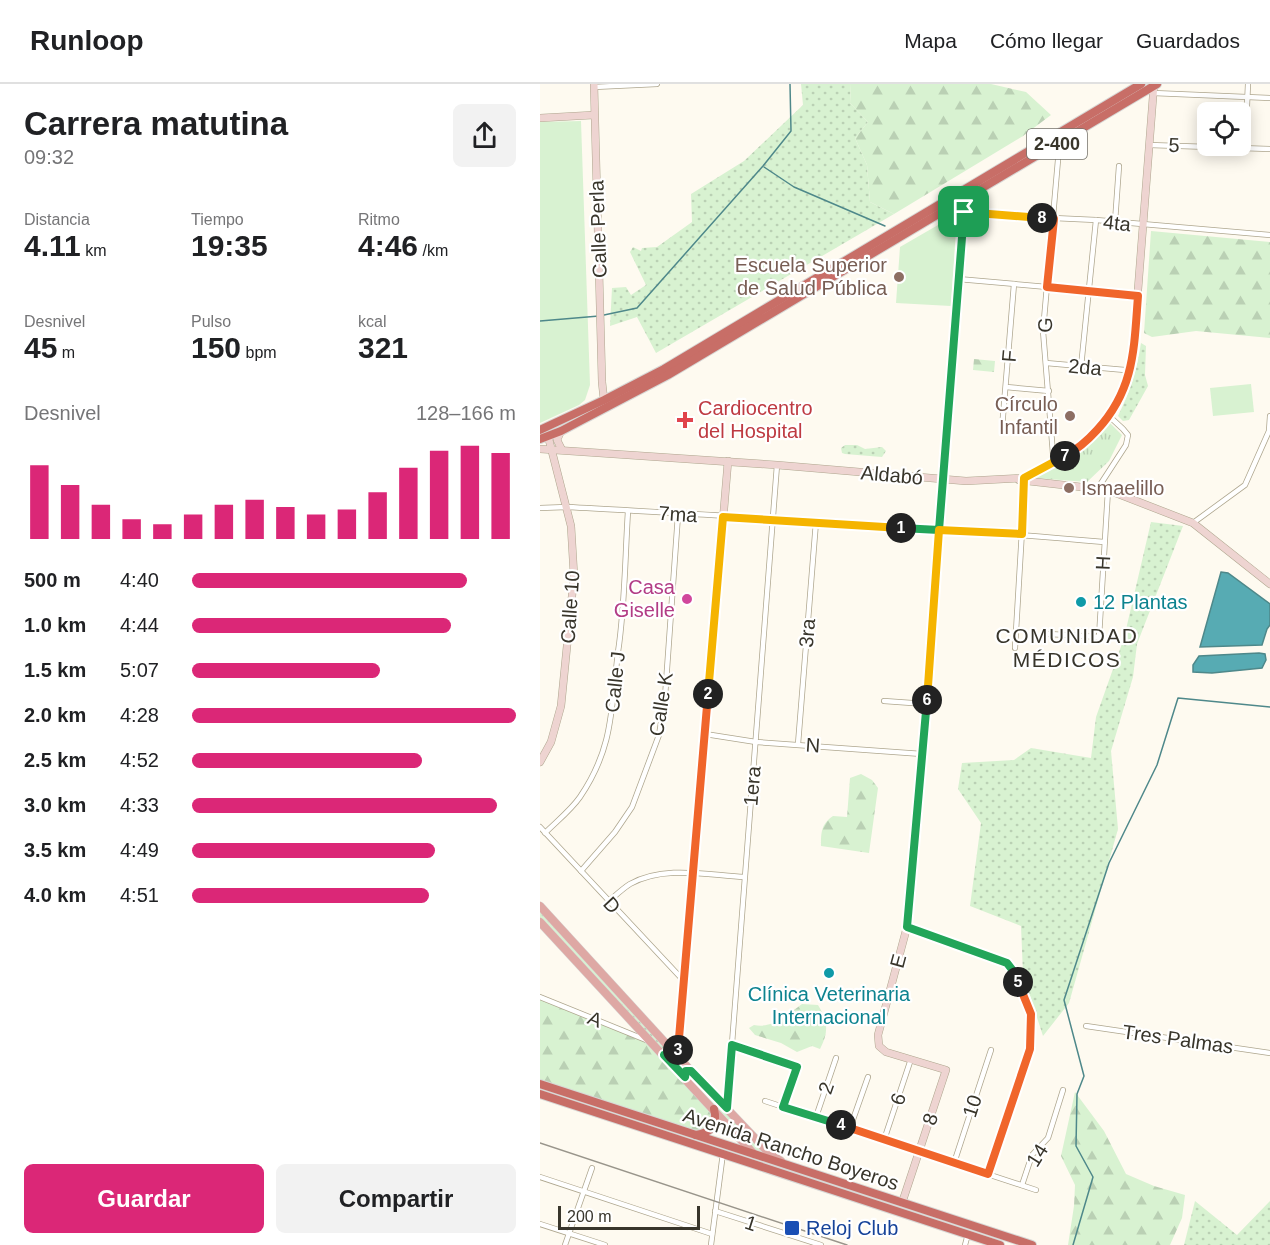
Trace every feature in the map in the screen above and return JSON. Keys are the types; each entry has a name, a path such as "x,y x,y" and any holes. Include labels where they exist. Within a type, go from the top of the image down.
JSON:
{"highway":[{"name":"2-400","path":"543,433 561,431 605,404 668,375 1142,84"},
{"name":"2-400","path":"543,433 591,407 605,404 619,392 664,369 958,198 1155,87"},
{"name":"Avenida Rancho Boyeros","path":"540,1084 1032,1245"},
{"name":"Avenida Rancho Boyeros","path":"540,1094 1000,1245"},
{"path":"693,1135 707,1133 712,1129 715,1119 714,1109"},
{"path":"713,1141 723,1153"},
{"path":"754,1154 768,1168"}],"main road":[{"path":"540,906 675,1054 714,1109 754,1154"},
{"path":"540,922 677,1068 688,1074 727,1108 770,1154 796,1168"},
{"path":"664,1055 675,1054"}],"street":[{"path":"594,86 657,84"},
{"path":"1247,102 1248,84"},
{"name":"Calle Perla","path":"594,86 605,404"},
{"path":"1015,648 1025,480 1085,443 1110,417 1121,398 1130,371 1155,87 1247,98 1270,98"},
{"path":"540,117 594,115"},
{"name":"5","path":"1149,145 1197,146"},
{"name":"5","path":"1251,147 1270,149"},
{"name":"G","path":"1053,454 1043,330 1058,160"},
{"path":"1115,222 1119,166"},
{"name":"E","path":"946,1070 886,1052 879,1046 878,1035 907,927 964,212 958,198"},
{"name":"4ta","path":"964,212 1096,220 1270,235"},
{"path":"1081,367 1096,220"},
{"path":"958,279 1138,296"},
{"name":"F","path":"1002,428 1014,284"},
{"name":"2da","path":"1046,363 1125,370"},
{"path":"603,380 610,390 619,392"},
{"path":"591,407 603,380"},
{"path":"1006,387 1049,391"},
{"path":"1193,523 1245,485 1269,431 1270,416"},
{"path":"1098,488 1126,445 1128,435 1110,417"},
{"path":"561,431 557,440 564,449"},
{"path":"543,433 553,443 564,449"},
{"name":"Calle 10","path":"540,762 557,726 564,684 574,576 571,526 567,507 552,449 543,433"},
{"name":"Aldabó","path":"540,449 728,461 966,481 1014,479 1098,488 1193,523 1270,584"},
{"path":"556,464 564,449"},
{"path":"677,1068 675,1054 684,981 728,461"},
{"name":"1era","path":"727,1108 777,465"},
{"name":"H","path":"1049,633 1099,637 1108,490"},
{"name":"7ma","path":"540,508 567,507 1022,534 1104,542"},
{"name":"Calle J","path":"545,833 579,798 607,742 620,646 628,511"},
{"name":"Calle K","path":"581,871 615,832 632,807 659,735 666,687 678,515"},
{"name":"3ra","path":"798,744 816,522"},
{"path":"884,701 926,704"},
{"name":"N","path":"705,734 756,742 922,754"},
{"name":"D","path":"540,827 684,981"},
{"path":"608,902 629,885 664,873 744,877"},
{"path":"907,927 1007,963 1014,972 1031,1014 1030,1049 988,1174"},
{"name":"A","path":"541,997 650,1041"},
{"name":"Tres Palmas","path":"1086,1026 1269,1053"},
{"path":"732,1045 797,1067 783,1107"},
{"path":"1269,1053 1270,1046"},
{"name":"10","path":"954,1163 991,1050"},
{"name":"2","path":"816,1117 836,1058"},
{"name":"6","path":"884,1140 911,1059"},
{"name":"8","path":"902,1203 946,1070"},
{"path":"850,1128 868,1077"},
{"name":"14","path":"1022,1185 1032,1155 1048,1138 1063,1090"},
{"path":"765,1101 1036,1190"},
{"path":"711,1245 723,1153"},
{"path":"565,1245 592,1167"},
{"path":"540,1178 712,1234"},
{"name":"1","path":"715,1211 821,1245"},
{"path":"540,1224 605,1245"},
{"path":"965,1245 968,1234"}],"green space":[{"path":"801,84 851,84 850,103 868,122 855,138 867,165 870,202 894,214 656,353 637,317 610,326 612,288 626,287 631,295 646,285 630,252 633,247 641,251 642,248 657,247 692,222 691,194 744,161 803,105"},
{"path":"851,84 991,84 1026,92 1051,115 1023,136 894,214 870,202 867,165 855,138 868,122 850,103"},
{"path":"581,121 590,385 585,400 579,405 540,423 540,122"},
{"path":"957,214 951,306 896,303 900,247"},
{"path":"1151,231 1270,242 1270,338 1196,331 1152,337 1144,333"},
{"path":"1141,343 1146,346 1145,375 1148,386 1129,420 1123,421 1118,416 1132,381"},
{"path":"974,359 995,361 994,372 973,370"},
{"path":"1251,384 1254,412 1213,416 1210,388"},
{"path":"1110,423 1122,435 1109,461 1087,482 1035,478 1067,461 1085,448"},
{"path":"845,445 857,445 865,449 882,447 886,451 882,457 845,454 842,453 841,448"},
{"path":"1151,522 1183,526 1137,644 1133,677 1111,751 1118,829 1069,1003 1043,1036 1023,974 1021,926 970,906 981,823 958,789 962,763 1014,760 1031,748 1091,758 1096,717 1124,638"},
{"path":"861,774 872,780 878,788 869,853 821,846 826,822 833,816 847,817 850,778"},
{"path":"540,908 669,1051 659,1047 540,918"},
{"path":"540,997 650,1041 714,1109 714,1125 693,1135 540,1080"},
{"path":"802,1004 818,1005 824,1016 826,1032 820,1049 812,1046 797,1052 781,1043 755,1035 749,1028 754,1025 774,1023"},
{"path":"687,1071 762,1151 758,1152 686,1074"},
{"path":"1075,1092 1104,1131 1126,1174 1154,1186 1185,1195 1182,1218 1170,1245 1068,1245 1075,1185 1061,1156"},
{"path":"1195,1201 1237,1235 1270,1201 1270,1245 1184,1245"}],"water":[{"path":"1221,572 1228,573 1270,604 1270,625 1262,645 1200,647"},
{"path":"1265,654 1266,660 1262,668 1212,673 1193,672 1193,665 1199,656"}],"waterway":[{"path":"604,315 637,308 763,166 791,131 790,84"},
{"path":"764,167 794,187 885,226"},
{"path":"540,321 599,316"},
{"path":"1073,1245 1093,1177 1076,1146 1077,1094 1084,1076 1064,1000 1109,863 1157,765 1178,698 1270,707"}],"railway":[{"path":"540,1143 847,1245"}],"place":[{"name":"Escuela Superior de Salud Pública","path":"899,277"},
{"name":"Círculo Infantil","path":"1070,416"},
{"name":"Cardiocentro del Hospital","path":"685,420"},
{"name":"Ismaelillo","path":"1069,488"},
{"name":"Casa Giselle","path":"687,599"},
{"name":"12 Plantas","path":"1081,602"},
{"name":"Clínica Veterinaria Internacional","path":"829,973"},
{"name":"Reloj Club","path":"792,1228"}],"district":[{"name":"COMUNIDAD MÉDICOS","path":"1067,648"}],"route":[{"path":"964,212 939,530 723,517 678,1056 672,1051 670,1056 664,1055 685,1077 684,1073 691,1071 727,1108 732,1045 797,1067 783,1107 988,1174 1030,1049 1031,1014 1014,972 1007,963 907,927 939,530 1022,534 1026,482 1024,478 1070,454 1085,443 1110,417 1121,398 1133,354 1138,296 1047,287 1054,219 964,212"}]}
